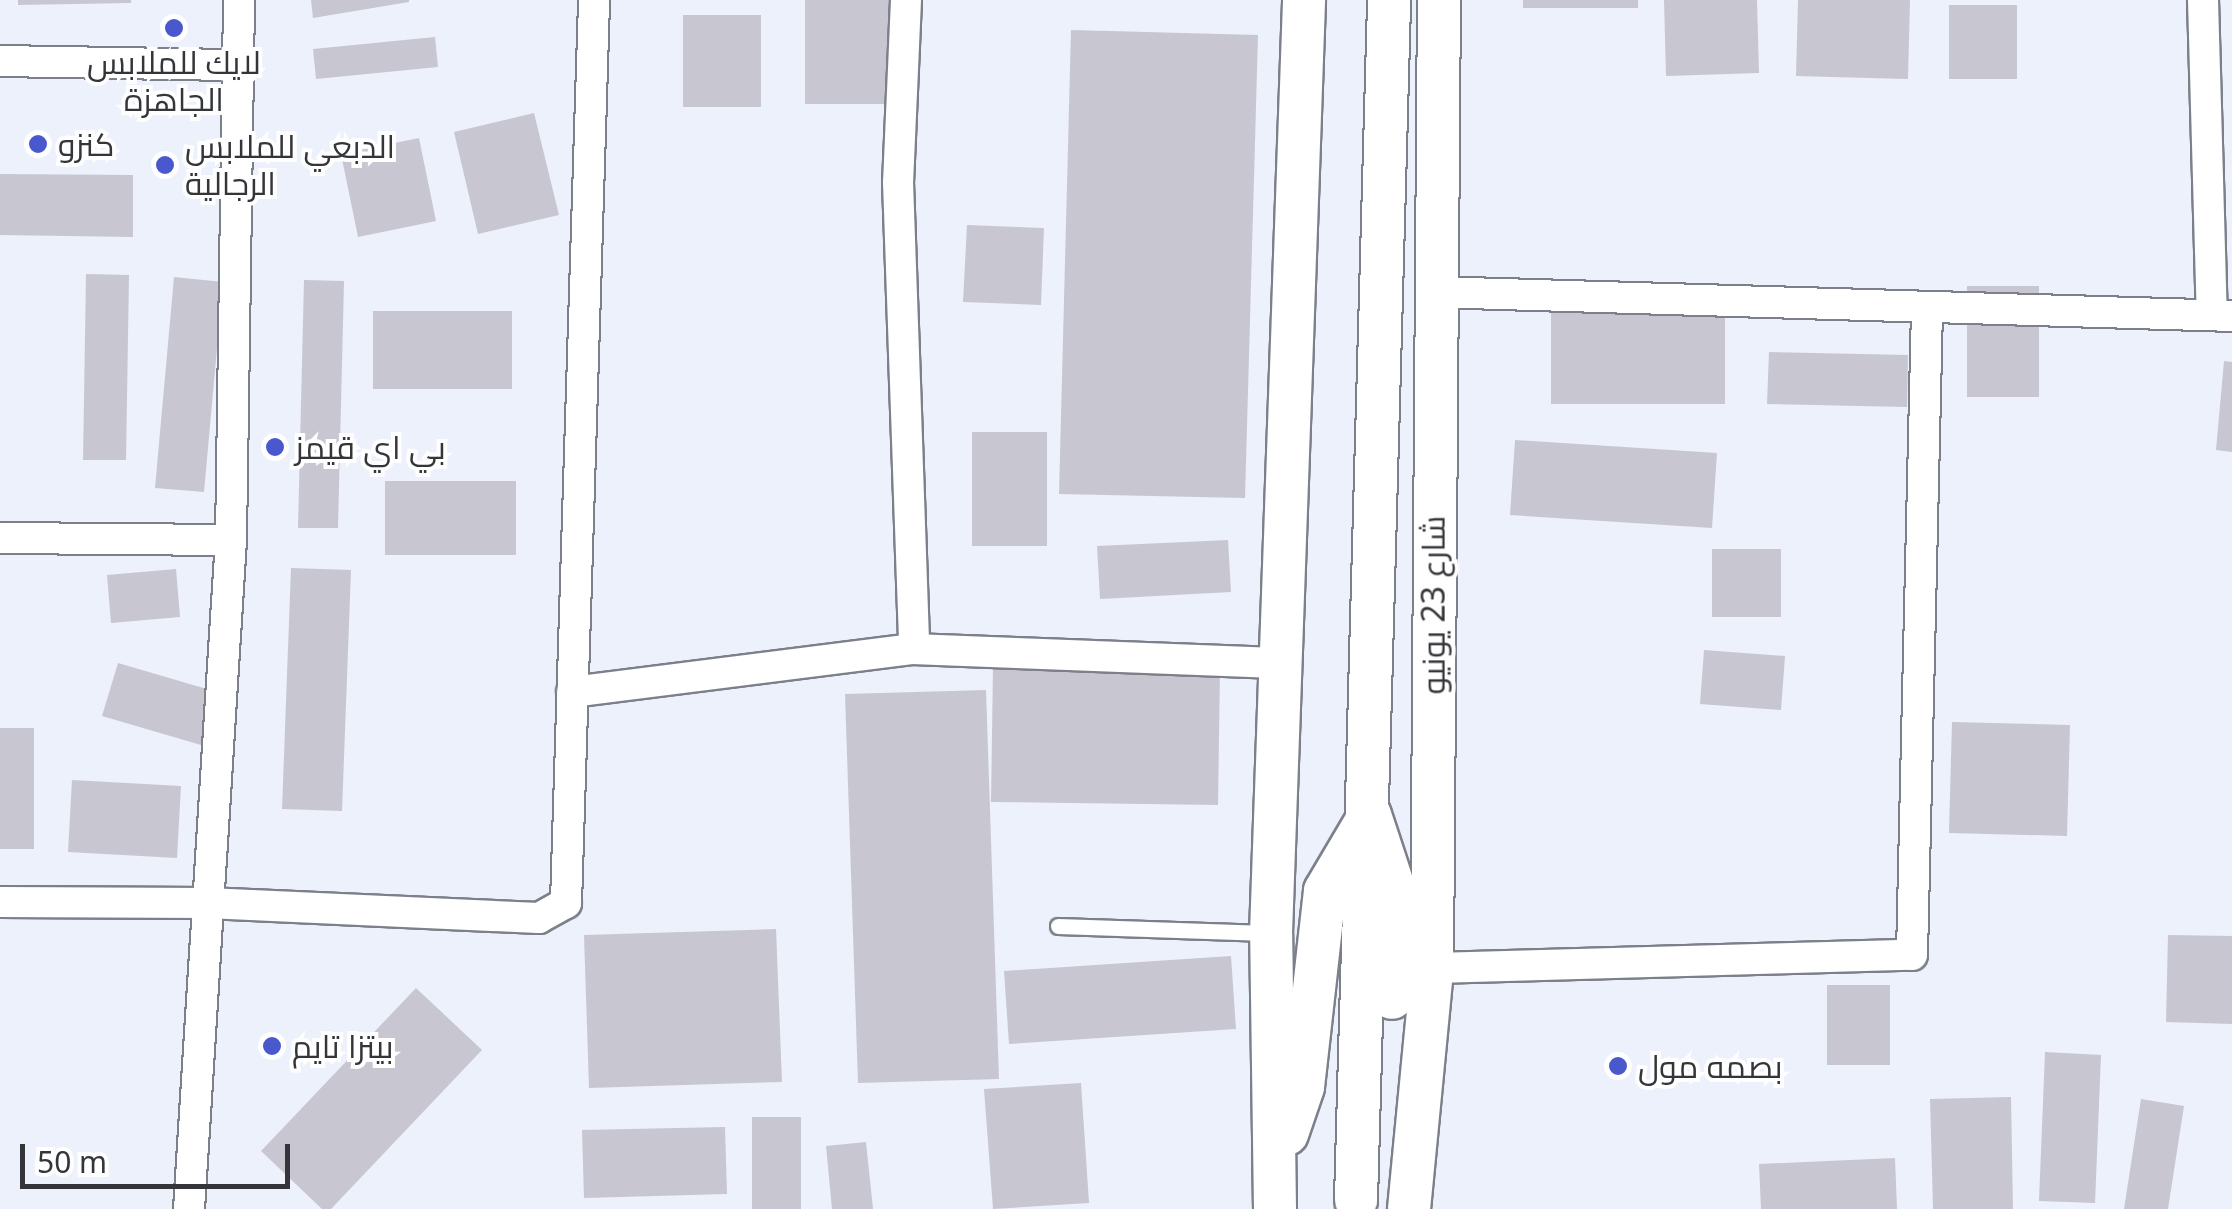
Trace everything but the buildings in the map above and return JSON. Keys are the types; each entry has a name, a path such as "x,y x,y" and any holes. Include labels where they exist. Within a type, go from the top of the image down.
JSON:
{"street":[{"path":"189,1209 231,540 238,0"},
{"path":"0,902 208,902 540,918 555,913 566,902 594,0"},
{"path":"906,0 898,182 914,650"},
{"path":"1275,1209 1271,933 1304,0"},
{"path":"1356,1200 1370,815 1390,0"},
{"name":"شارع 23 يونيو","path":"1410,1194 1432,968 1439,0"},
{"path":"1434,292 2222,316 2204,0"},
{"path":"0,61 239,65"},
{"path":"1432,968 1912,955 1927,307"},
{"path":"0,538 231,540"},
{"path":"572,692 914,650 1281,662"},
{"path":"1274,1159 1296,1117 1302,1087 1325,890 1370,815"},
{"path":"1370,815 1398,900 1388,1122 1410,1194"}],"lane":[{"path":"1058,926 1271,933"}],"place":[{"name":"لايك للملابس الجاهزة","path":"174,28"},
{"name":"كنزو","path":"38,144"},
{"name":"الدبعي للملابس الرجالية","path":"165,165"},
{"name":"بي اي قيمز","path":"275,447"},
{"name":"بيتزا تايم","path":"272,1046"},
{"name":"بصمه مول","path":"1618,1066"}]}
